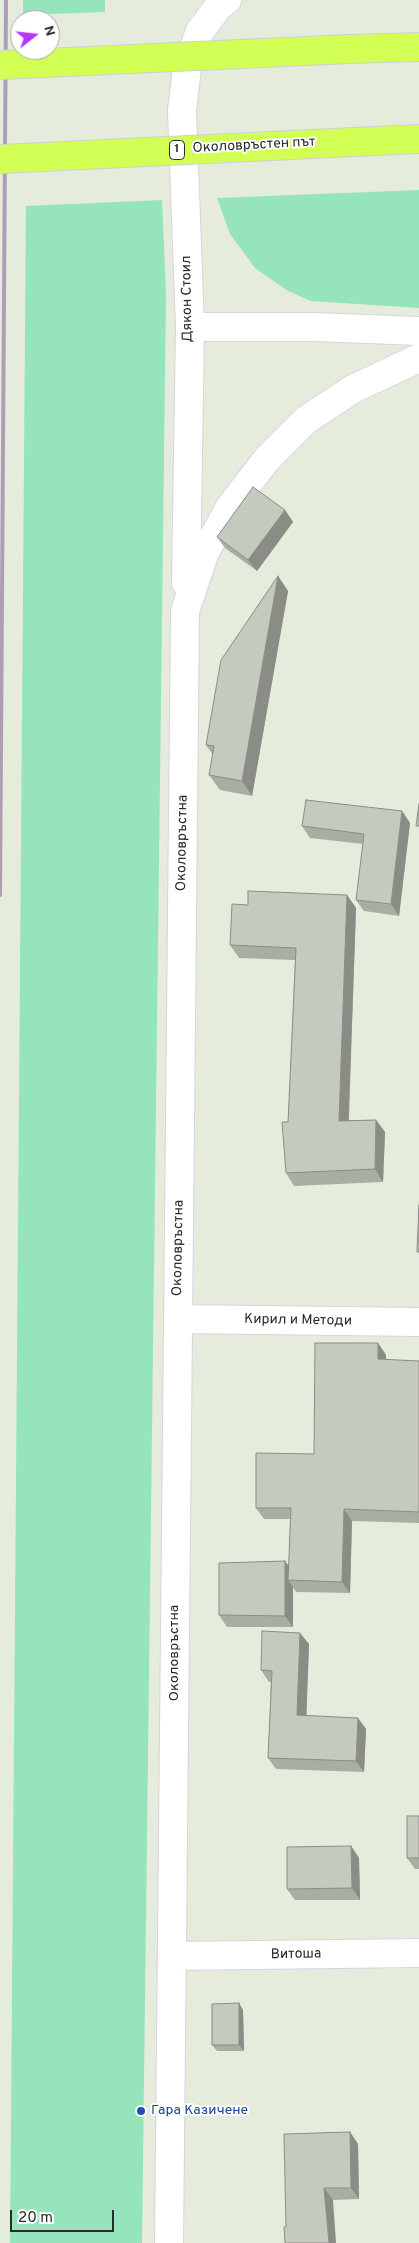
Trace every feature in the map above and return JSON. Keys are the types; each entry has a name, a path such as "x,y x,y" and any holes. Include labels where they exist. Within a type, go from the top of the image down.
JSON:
{"highway":[{"path":"0,65 419,47"},
{"name":"Околовръстен път","path":"0,159 419,139"}],"street":[{"name":"Дякон Стоил","path":"185,611 190,327 182,111 187,68 200,32 218,6 227,0"},
{"path":"190,327 315,327 419,331"},
{"name":"Околовръстна","path":"169,2243 185,611 204,552 230,507 266,458 306,420 353,389 419,358"},
{"name":"Кирил и Методи","path":"178,1319 419,1322"},
{"name":"Витоша","path":"173,1956 419,1953"}],"green space":[{"path":"23,0 105,0 105,12 60,14 60,10 23,10"},
{"path":"419,190 419,308 311,301 288,291 255,268 230,234 217,198"},
{"path":"162,200 166,294 142,2243 10,2243 26,206"}],"building":[{"path":"253,487 285,510 248,560 217,537"},
{"path":"278,576 242,781 209,775 214,746 206,745 221,660"},
{"path":"306,800 402,811 391,904 356,900 364,834 302,826"},
{"path":"419,804 419,826 416,826"},
{"path":"248,891 347,895 339,1121 376,1120 375,1169 286,1173 282,1122 288,1122 296,948 230,945 232,904 248,905"},
{"path":"419,1205 419,1252 417,1252"},
{"path":"315,1343 378,1343 378,1359 419,1361 419,1512 344,1509 342,1582 288,1580 291,1508 256,1508 256,1453 314,1454"},
{"path":"285,1561 285,1616 219,1615 219,1563"},
{"path":"262,1631 300,1633 297,1715 358,1718 356,1761 268,1758 272,1671 261,1670"},
{"path":"407,1816 419,1816 419,1858 407,1858"},
{"path":"351,1846 352,1888 287,1889 287,1847"},
{"path":"239,2003 239,2045 212,2045 212,2004"},
{"path":"350,2132 351,2188 324,2188 329,2243 285,2243 284,2134"}],"railway":[{"path":"0,895 6,0"}],"place":[{"name":"Гара Казичене","path":"141,2111"}]}
